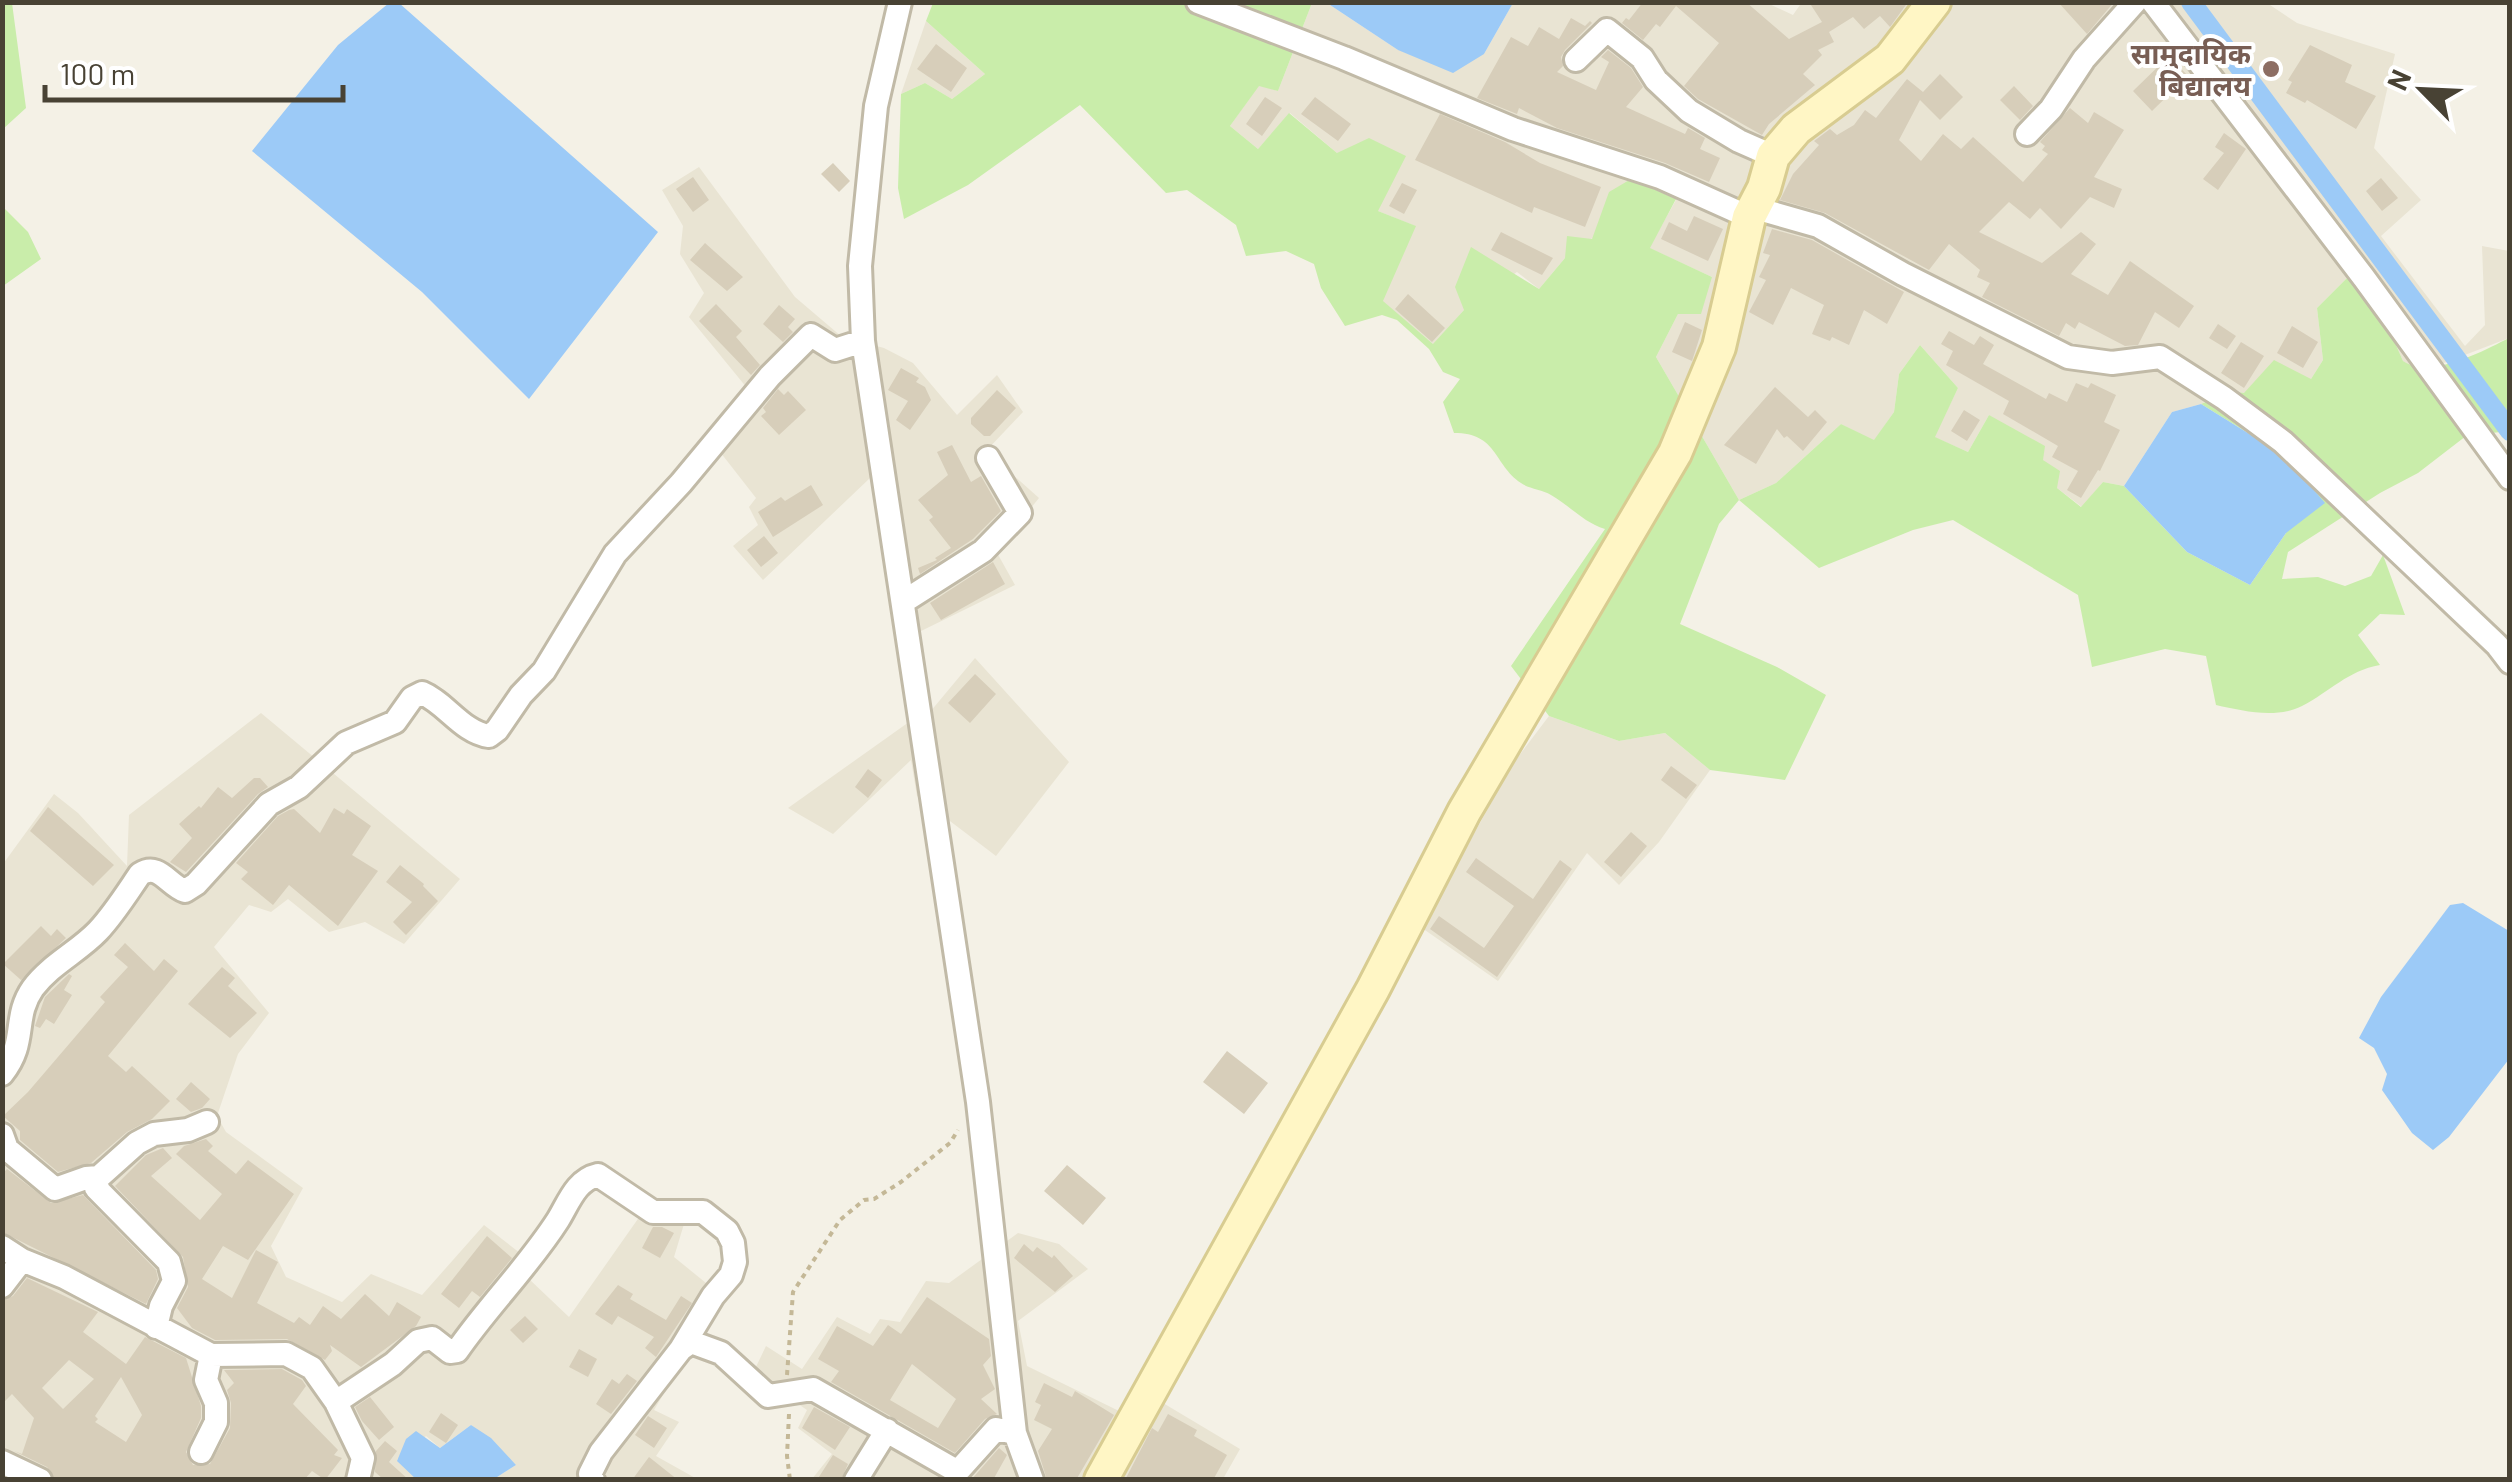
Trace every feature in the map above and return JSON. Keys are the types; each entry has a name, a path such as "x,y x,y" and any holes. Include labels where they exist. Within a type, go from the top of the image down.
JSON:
{"main road":[{"path":"1101,1480 1372,989 1464,812 1675,453 1719,346 1749,217 1774,156 1796,129 1890,59 1934,2"}],"street":[{"path":"900,2 874,124 860,266 863,341 979,1110 1015,1433 1032,1480"},
{"path":"1198,2 1513,129 1660,177 1749,217 1762,210 1818,226 1903,274 2068,356 2112,363 2160,357 2282,442 2497,645 2510,662"},
{"path":"2027,134 2051,109 2084,59 2135,2"},
{"path":"2153,2 2364,278 2510,478"},
{"path":"1576,60 1607,30 1642,58 1656,80 1689,111 1739,142 1774,156"},
{"path":"2,1074 16,1056 23,1004 36,984 66,954 96,933 140,874 147,869 157,870 185,891 196,884 269,804 299,787 346,743 395,722 412,698 422,693 434,698 478,734 489,736 544,671 615,554 682,482 770,376 811,335 835,350 863,341"},
{"path":"903,602 983,551 1020,513 988,458"},
{"path":"156,1327 174,1281 169,1262 96,1188 99,1177 138,1143 154,1134 188,1130 208,1122"},
{"path":"2,1135 7,1149 55,1189 99,1177"},
{"path":"336,1402 393,1364 418,1341 432,1338 450,1352 456,1351 526,1264 577,1188 587,1178 598,1175 654,1212 703,1212 727,1231 735,1262 731,1275 713,1296 681,1349 601,1452 590,1474 593,1480"},
{"path":"2,1286 12,1254 212,1355 286,1354 312,1368 336,1402 363,1458 358,1480"},
{"path":"681,1349 691,1342 721,1353 768,1396 813,1389 954,1469 960,1469 996,1429 1015,1433"},
{"path":"200,1452 216,1422 216,1404 206,1380 212,1355"},
{"path":"856,1480 888,1430"},
{"path":"2,1462 40,1480"}],"path":[{"path":"790,1480 787,1343 794,1292 840,1220 854,1206 901,1182 950,1142 964,1121 979,1110"}],"shaded area":[{"path":"1765,2 1793,15 1802,2 2267,3 2297,23 2395,54 2374,148 2421,200 2381,236 2465,346 2485,325 2482,246 2509,251 2509,338 2436,366 2411,367 2403,361 2378,304 2351,274 2317,308 2323,360 2311,379 2244,393 2230,391 2172,412 2124,486 2103,482 2082,507 2057,488 2043,460 1989,415 1968,452 1934,437 1958,388 1920,345 1899,374 1894,412 1874,441 1841,424 1776,483 1739,500 1656,357 1678,314 1712,277 1649,248 1676,200 1591,239 1565,258 1539,289 1517,272 1464,310 1434,345 1382,301 1415,226 1378,211 1337,153 1290,113 1258,149 1230,126 1259,85 1278,91 1312,3 1327,3 1398,50 1484,54 1513,3"},
{"path":"926,21 985,74 952,99 925,83 901,94"},
{"path":"699,167 795,297 842,337 884,348 913,363 957,415 997,375 1023,412 986,451 1039,498 996,551 1015,585 919,632 930,712 975,658 1069,762 996,856 917,796 911,760 833,834 788,808 909,722 887,549 870,478 763,580 733,546 758,525 749,507 756,498 717,448 747,388 689,317 704,293 680,254 683,226 662,190"},
{"path":"261,713 460,879 404,944 365,922 329,932 288,899 271,912 249,905 214,947 269,1013 238,1054 217,1116 226,1132 303,1188 271,1246 286,1277 342,1302 371,1274 422,1295 484,1225 534,1264 529,1279 569,1317 647,1206 684,1224 674,1257 722,1296 654,1410 679,1422 656,1456 697,1479 494,1479 516,1465 471,1425 440,1448 426,1436 397,1460 417,1479 3,1480 3,864 54,794 78,813 127,866 129,815"},
{"path":"1549,716 1619,741 1665,733 1710,770 1659,842 1619,885 1587,853 1498,981 1422,928 1512,765"},
{"path":"1018,1233 1059,1244 1088,1269 1018,1321 1027,1366 1117,1410 1143,1428 1163,1403 1240,1449 1223,1479 812,1479 832,1454 798,1428 807,1410 753,1373 766,1346 802,1369 837,1317 870,1334 880,1319 900,1322 926,1281 949,1283"}],"green space":[{"path":"3,2 12,3 26,108 3,129"},
{"path":"933,3 1312,3 1278,91 1259,86 1230,126 1258,149 1289,113 1337,153 1369,138 1406,156 1378,211 1416,226 1383,301 1433,344 1464,310 1455,287 1471,247 1539,289 1565,258 1567,236 1592,239 1609,192 1631,179 1676,199 1650,248 1712,277 1701,314 1678,314 1656,357 1739,500 1719,524 1680,624 1777,667 1826,695 1785,780 1710,770 1665,733 1619,741 1549,716 1511,666 1605,529 1547,493 1521,483 1479,438 1454,433 1443,402 1460,379 1443,372 1429,349 1397,320 1382,315 1345,326 1321,288 1314,264 1286,251 1246,256 1236,225 1187,190 1166,193 1080,105 968,185 904,219 898,188 901,94 925,83 952,99 985,74 926,21"},
{"path":"3,207 28,232 41,259 3,286"},
{"path":"2351,274 2378,304 2403,361 2414,366 2456,362 2509,338 2509,431 2466,436 2418,473 2288,552 2282,579 2318,577 2345,586 2371,576 2383,555 2405,615 2380,614 2358,635 2380,665 2358,672 2292,710 2259,713 2216,705 2206,656 2165,649 2092,667 2078,595 1953,520 1913,530 1819,568 1739,500 1776,483 1841,424 1874,440 1894,412 1899,374 1920,345 1958,388 1935,437 1968,452 1989,415 2045,446 2043,460 2060,471 2057,488 2081,507 2103,482 2124,486 2187,552 2250,585 2286,533 2285,456 2201,404 2231,391 2244,393 2274,360 2311,379 2323,360 2317,308"}],"water":[{"path":"389,3 399,3 658,232 529,399 422,292 252,151 338,45"},
{"path":"1327,3 1513,3 1484,54 1453,73 1398,50"},
{"path":"2201,404 2285,456 2325,503 2286,533 2250,585 2187,552 2124,486 2172,412"},
{"path":"2463,903 2509,931 2509,1059 2449,1137 2433,1150 2412,1133 2382,1090 2387,1074 2374,1048 2359,1038 2381,997 2450,905"},
{"path":"471,1425 491,1438 516,1465 494,1479 417,1480 397,1461 406,1439 416,1431 440,1448"}],"building":[{"path":"1643,2 1746,2 1789,39 1822,22 1809,2 1908,2 1890,27 1880,16 1864,29 1853,17 1829,32 1834,42 1818,50 1822,55 1803,74 1815,85 1769,124 1762,135 1698,99 1684,86 1719,43 1676,6 1660,27 1656,24 1643,40 1622,23"},
{"path":"2058,2 2114,2 2087,34"},
{"path":"1571,18 1585,26 1592,23 1565,50 1561,57 1563,66 1557,72 1596,90 1609,62 1601,57 1608,50 1631,68 1643,87 1626,107 1685,134 1688,128 1705,138 1700,149 1720,158 1709,182 1665,163 1557,128 1519,108 1517,114 1477,98 1511,37 1528,46 1539,27 1559,39"},
{"path":"936,44 967,68 951,92 917,69"},
{"path":"2310,45 2352,65 2345,82 2376,96 2356,129 2307,100 2305,103 2286,93 2292,82 2288,80"},
{"path":"2169,56 2188,76 2152,111 2133,91"},
{"path":"1940,74 1963,97 1940,120 1920,100 1899,140 1921,161 1943,134 1961,149 1973,137 2023,182 2048,154 2040,142 2070,108 2088,123 2094,112 2124,130 2094,177 2122,189 2114,208 2090,197 2061,229 2040,208 2030,219 2009,202 1979,232 2042,263 2081,232 2096,244 2071,274 2108,295 2130,261 2194,306 2179,328 2155,312 2138,345 2125,346 2079,322 2075,329 2066,323 2059,336 1982,297 1990,283 1977,277 1980,270 1949,244 1929,270 1825,213 1780,200 1793,174 1819,145 1814,141 1830,129 1837,135 1854,125 1865,110 1876,118 1907,79 1923,92"},
{"path":"2014,86 2033,106 2020,120 2000,100"},
{"path":"1265,97 1282,108 1262,136 1246,124"},
{"path":"1315,97 1351,124 1338,141 1301,114"},
{"path":"1440,114 1505,142 1540,163 1601,187 1585,227 1534,207 1532,213 1415,160"},
{"path":"2224,133 2246,149 2218,190 2203,179 2224,153 2215,147"},
{"path":"833,163 850,181 839,192 821,174"},
{"path":"693,177 709,200 693,212 676,189"},
{"path":"2381,178 2398,198 2382,211 2366,191"},
{"path":"1402,183 1417,190 1404,214 1389,206"},
{"path":"1694,216 1723,229 1708,261 1661,239 1669,222 1687,231"},
{"path":"1772,229 1812,240 1904,292 1887,324 1864,310 1849,345 1832,337 1830,341 1812,334 1824,305 1791,288 1773,325 1749,312 1766,280 1759,277 1770,255 1763,253"},
{"path":"1501,232 1553,258 1542,275 1491,250"},
{"path":"705,243 743,277 727,291 690,260"},
{"path":"1408,294 1445,328 1432,342 1395,309"},
{"path":"716,304 742,331 736,337 760,365 751,375 699,321"},
{"path":"779,305 795,319 788,327 793,332 783,342 763,324"},
{"path":"1685,322 1702,330 1692,361 1672,352"},
{"path":"2218,324 2236,336 2227,349 2209,338"},
{"path":"2292,326 2318,342 2303,368 2277,353"},
{"path":"1949,331 1974,345 1980,336 1994,345 1983,364 2046,399 2049,393 2067,402 2076,383 2088,388 2091,383 2116,395 2104,422 2120,430 2100,471 2081,498 2067,490 2078,471 2052,457 2058,446 2003,414 2009,401 1946,365 1953,351 1941,344"},
{"path":"2241,342 2264,356 2244,388 2221,373"},
{"path":"901,368 919,378 916,382 925,387 931,400 910,430 896,420 908,401 888,390"},
{"path":"1775,387 1808,417 1815,410 1827,422 1803,451 1777,429 1756,464 1724,445"},
{"path":"778,389 784,395 788,391 806,410 779,435 761,416"},
{"path":"997,390 1016,408 990,436 984,436 971,424 971,418"},
{"path":"1964,410 1980,420 1967,441 1951,431"},
{"path":"952,445 971,482 981,476 1001,511 973,539 920,574 918,568 937,560 951,548 918,500 948,475 937,452"},
{"path":"811,485 823,505 773,537 758,512"},
{"path":"764,536 778,553 761,567 747,550"},
{"path":"993,562 1005,584 941,620 930,603"},
{"path":"975,674 996,694 970,723 948,703"},
{"path":"1671,766 1697,785 1686,799 1661,780"},
{"path":"868,769 882,780 868,798 855,787"},
{"path":"254,778 260,778 268,787 186,872 170,862 192,838 179,824 201,808 218,787 232,798"},
{"path":"48,807 114,865 93,886 30,831"},
{"path":"334,808 344,814 347,809 371,826 352,855 378,871 338,926 289,885 273,905 241,879 248,872 236,863 278,816 294,809 320,833"},
{"path":"1631,832 1647,846 1621,877 1604,862"},
{"path":"1476,858 1533,899 1560,860 1572,869 1497,977 1430,929 1439,916 1484,948 1514,906 1466,872"},
{"path":"400,865 438,901 406,935 393,922 412,902 386,882"},
{"path":"41,926 51,936 57,929 66,938 21,980 3,964"},
{"path":"125,943 154,971 164,959 178,971 108,1056 126,1072 132,1066 170,1101 152,1119 127,1132 91,1163 58,1172 20,1140 20,1131 3,1116 105,1002 100,997 128,967 114,955"},
{"path":"222,967 235,978 228,986 257,1013 230,1038 188,1004"},
{"path":"69,974 72,976 64,990 72,995 54,1024 46,1019 40,1028 35,1026 45,997"},
{"path":"1227,1051 1268,1083 1244,1114 1203,1082"},
{"path":"191,1082 210,1099 191,1112 176,1099"},
{"path":"206,1139 213,1146 208,1151 236,1174 248,1160 294,1194 248,1260 223,1246 202,1279 232,1298 256,1250 278,1262 257,1303 294,1323 299,1317 310,1325 323,1306 341,1319 365,1294 389,1316 397,1302 421,1317 416,1326 361,1367 330,1345 332,1351 325,1360 287,1339 215,1340 192,1328 177,1308 188,1287 183,1257 115,1186 146,1155 163,1148 172,1158 151,1176 200,1220 222,1194 176,1154 184,1146"},
{"path":"1067,1165 1106,1198 1083,1225 1044,1191"},
{"path":"7,1169 51,1203 83,1195 156,1270 158,1279 146,1304 2,1232 2,1174"},
{"path":"653,1227 674,1233 660,1258 642,1248"},
{"path":"487,1236 512,1258 480,1297 472,1291 459,1308 441,1294"},
{"path":"1024,1244 1033,1252 1037,1247 1052,1258 1054,1255 1073,1276 1055,1292 1014,1258"},
{"path":"27,1278 98,1312 83,1332 126,1364 145,1337 186,1358 201,1406 201,1418 186,1452 193,1465 210,1464 230,1428 227,1390 234,1383 224,1370 282,1369 302,1380 306,1386 293,1404 338,1450 334,1455 342,1458 325,1480 312,1471 304,1480 55,1480 47,1467 14,1451 22,1454 34,1418 12,1394 2,1404 2,1301 13,1296","holes":["69,1360 94,1379 63,1409 42,1388","121,1377 142,1415 126,1442 95,1422 95,1416"]},
{"path":"618,1285 633,1294 630,1299 666,1320 681,1296 692,1303 656,1357 645,1348 654,1337 618,1316 612,1325 595,1314"},
{"path":"927,1297 989,1339 991,1356 983,1365 995,1389 981,1399 997,1414 985,1419 955,1453 831,1382 839,1371 818,1359 837,1326 873,1346 888,1325 901,1334","holes":["912,1364 956,1399 938,1428 890,1400"]},
{"path":"525,1316 538,1329 523,1343 510,1330"},
{"path":"579,1349 597,1359 588,1377 569,1367"},
{"path":"627,1374 637,1381 611,1414 596,1404 612,1379 619,1384"},
{"path":"1044,1383 1072,1397 1075,1391 1114,1415 1076,1480 1047,1480 1038,1451 1052,1429 1034,1420 1041,1405 1035,1402"},
{"path":"370,1397 394,1427 379,1440 355,1407"},
{"path":"814,1407 850,1427 835,1450 802,1428"},
{"path":"441,1413 458,1425 446,1443 429,1432"},
{"path":"1168,1414 1197,1430 1194,1436 1227,1455 1213,1480 1125,1480 1152,1428 1158,1432"},
{"path":"648,1416 667,1428 654,1448 635,1435"},
{"path":"385,1441 397,1451 389,1462 409,1480 384,1480 375,1472 376,1451"},
{"path":"999,1448 1007,1455 993,1480 971,1480"},
{"path":"833,1455 848,1464 841,1480 817,1480"},
{"path":"649,1457 678,1480 632,1480"}],"waterway":[{"path":"2191,2 2510,431"}],"place":[{"name":"सामुदायिक बिद्यालय","path":"2271,69"}]}
